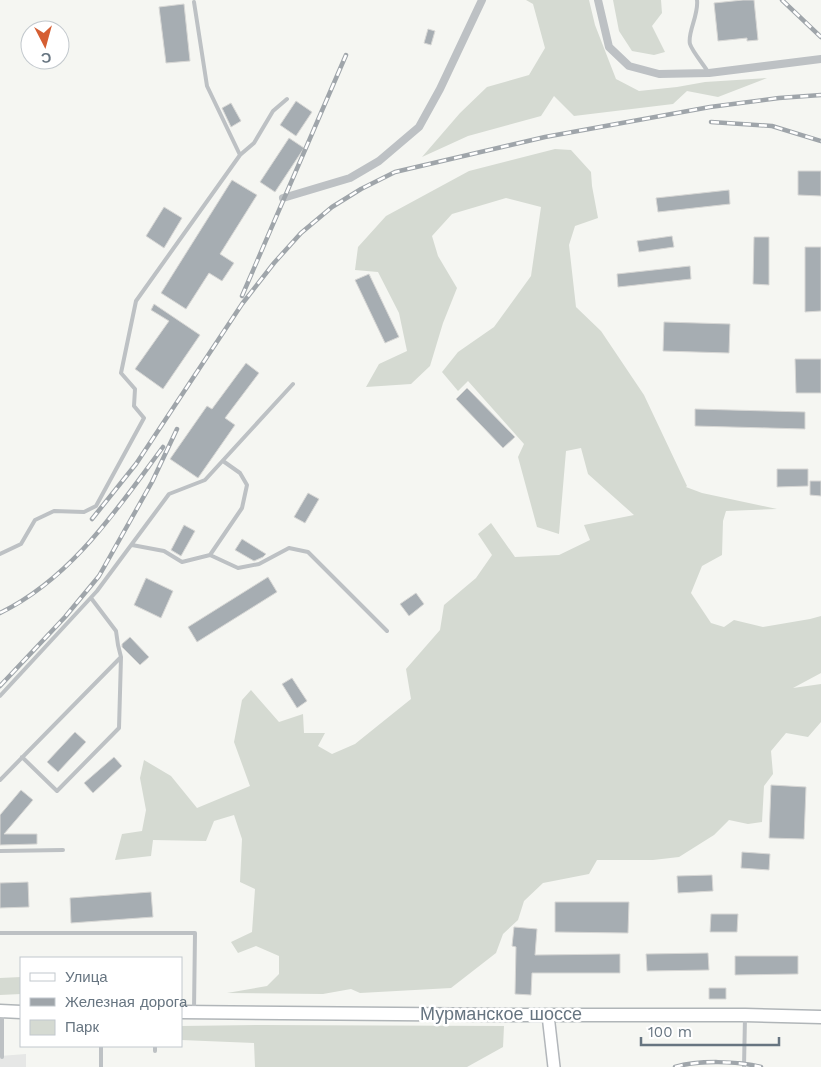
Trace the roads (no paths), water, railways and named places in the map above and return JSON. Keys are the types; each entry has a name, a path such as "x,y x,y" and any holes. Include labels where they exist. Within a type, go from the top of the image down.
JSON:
{"main road":[{"path":"1,1012 20,1012"},
{"name":"Мурманское шоссе","path":"188,1012 821,1016"}],"street":[{"path":"283,198 350,178 379,161 419,127 440,89 482,0"},
{"path":"598,0 609,47 628,66 659,74 709,74 821,59"},
{"path":"548,1015 554,1067"}],"lane":[{"path":"697,0 698,9 690,44 709,74"},
{"path":"194,2 207,86 240,155"},
{"path":"0,554 21,544 35,520 54,511 84,512 96,506 144,418 134,406 135,389 121,373 136,301 240,155 254,143 273,111 287,99"},
{"path":"0,696 91,598 169,494 205,480 294,384"},
{"path":"132,545 164,551 182,562 210,554 242,508 247,485 240,473 223,461"},
{"path":"210,554 238,568 259,564 290,548 308,552 387,631"},
{"path":"22,757 57,791 119,728 121,657 116,631 91,598"},
{"path":"0,780 121,657"},
{"path":"0,851 63,850"},
{"path":"0,933 195,933 188,1012"},
{"path":"1,1012 2,1057"},
{"path":"744,1067 745,1015"},
{"path":"101,1047 101,1067"}],"railway":[{"path":"782,0 821,37"},
{"path":"242,296 346,55"},
{"path":"92,519 136,464 242,304 274,263 301,233 332,207 361,189 395,172 545,137 710,107 779,98 821,95"},
{"path":"711,122 772,126 821,141"},
{"path":"0,686 65,617 99,576 152,482 177,429"},
{"path":"0,613 26,598 71,561 110,518 163,447"},
{"path":"675,1067 695,1063 718,1062 741,1063 761,1067"}]}
